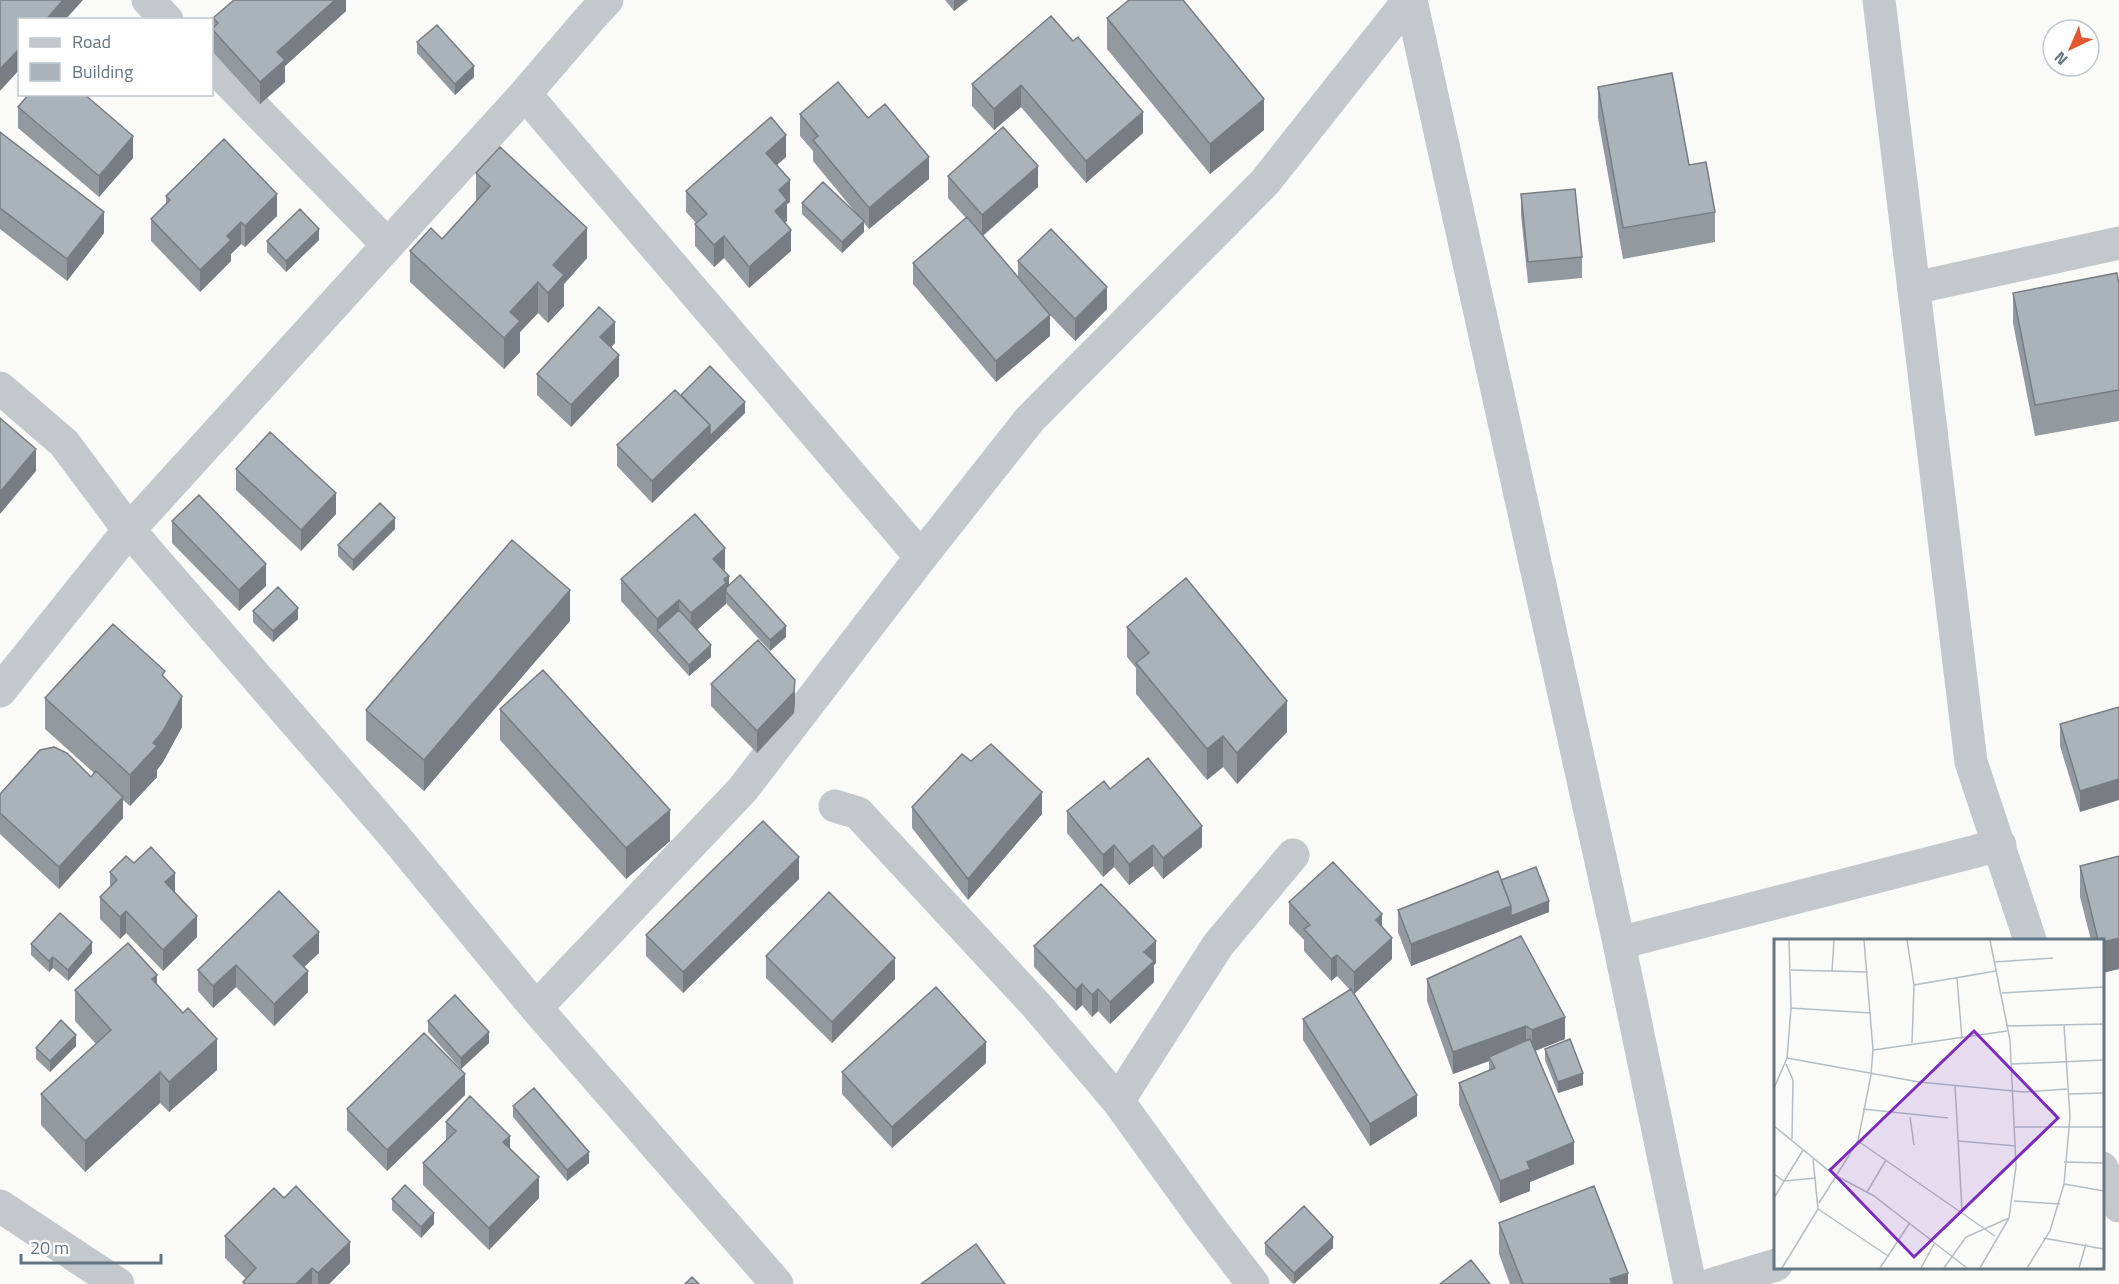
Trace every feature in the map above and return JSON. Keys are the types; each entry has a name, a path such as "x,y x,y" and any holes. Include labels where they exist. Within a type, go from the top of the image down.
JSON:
{"street":[{"path":"148,0 165,18"},
{"path":"0,691 129,530 525,94 607,0"},
{"path":"536,1008 743,789 1030,419 1265,182 1410,0"},
{"path":"1410,0 1619,943 1690,1284"},
{"path":"1879,0 1971,762 2030,939"},
{"path":"213,66 388,245"},
{"path":"525,94 921,557"},
{"path":"1914,288 2119,243"},
{"path":"0,388 64,443 129,530 396,838 536,1008 777,1284"},
{"path":"835,806 858,813 1037,1006 1118,1101 1253,1284"},
{"path":"1619,943 2000,845"},
{"path":"1118,1101 1218,945 1293,855"},
{"path":"2104,1166 2119,1164"},
{"path":"2104,1168 2119,1206"},
{"path":"0,1206 118,1284"},
{"path":"1713,1284 1774,1266"}],"building":[{"path":"0,0 63,0 48,18 18,18 18,50 0,69"},
{"path":"234,0 335,0 277,52 285,60 260,82 213,30 218,23 213,18"},
{"path":"1129,0 1183,0 1264,99 1210,144 1107,18"},
{"path":"1051,16 1073,41 1078,37 1143,112 1086,161 1021,85 994,109 972,84"},
{"path":"437,25 474,66 455,84 417,42"},
{"path":"1672,73 1689,165 1706,162 1715,212 1623,228 1598,87"},
{"path":"838,82 868,118 885,104 929,157 869,208 813,140 818,136 800,114"},
{"path":"27,96 86,96 133,136 99,176 18,107"},
{"path":"771,117 786,135 766,153 790,180 779,190 787,200 775,211 791,230 749,267 724,236 714,245 695,224 707,214 686,191"},
{"path":"1003,127 1038,166 982,215 948,176"},
{"path":"0,132 104,212 67,259 0,208"},
{"path":"224,139 277,194 245,226 241,222 227,236 231,240 200,270 151,219 170,200 166,196"},
{"path":"500,147 587,228 553,265 564,275 548,293 538,282 510,312 520,321 504,338 410,251 431,228 442,239 490,186 476,173"},
{"path":"823,182 864,221 842,242 802,203"},
{"path":"1575,189 1582,257 1528,262 1521,194"},
{"path":"300,209 319,229 286,261 267,241"},
{"path":"967,217 1050,315 996,361 913,263"},
{"path":"1051,229 1107,287 1075,319 1018,261"},
{"path":"2117,273 2119,390 2035,405 2013,293"},
{"path":"599,307 615,322 600,337 619,355 571,405 537,374"},
{"path":"710,366 745,402 710,436 710,425 681,395"},
{"path":"675,390 710,425 652,481 617,445"},
{"path":"0,418 36,449 0,492"},
{"path":"270,432 336,493 301,530 236,469"},
{"path":"199,495 266,564 239,590 172,521"},
{"path":"380,503 395,518 353,560 338,545"},
{"path":"695,514 725,548 713,559 729,576 724,579 726,583 691,613 679,600 657,619 621,579"},
{"path":"512,540 570,590 424,760 366,710"},
{"path":"740,575 786,626 770,640 726,592 726,588"},
{"path":"1186,578 1287,701 1237,753 1223,736 1207,749 1136,663 1149,653 1127,627"},
{"path":"278,587 298,608 273,631 253,611"},
{"path":"679,610 711,645 689,665 657,630"},
{"path":"113,624 165,671 162,675 182,696 163,731 153,743 157,746 130,775 45,698"},
{"path":"758,640 795,680 794,692 757,731 711,684"},
{"path":"543,670 670,810 626,848 500,709"},
{"path":"2119,707 2119,779 2080,791 2060,724"},
{"path":"991,744 1042,792 968,879 912,807 962,754 971,761"},
{"path":"54,747 67,753 91,777 96,771 123,797 59,867 0,813 0,794 40,750"},
{"path":"1148,758 1202,826 1163,858 1153,845 1129,864 1114,845 1103,855 1067,811 1104,781 1110,789"},
{"path":"763,821 799,857 683,972 646,935"},
{"path":"151,847 175,873 165,882 197,916 163,950 126,911 120,917 100,897 117,880 110,872 126,856 134,863"},
{"path":"2119,856 2119,938 2104,942 2104,939 2098,939 2080,866"},
{"path":"1333,862 1382,914 1376,920 1392,938 1354,972 1337,955 1331,959 1304,929 1310,925 1289,902"},
{"path":"1536,867 1549,901 1511,916 1511,906 1501,880"},
{"path":"1498,871 1511,906 1411,944 1398,910"},
{"path":"1101,884 1156,941 1144,952 1154,961 1110,1002 1098,989 1092,995 1082,984 1076,990 1034,946"},
{"path":"279,891 319,932 293,956 308,971 274,1004 236,965 213,986 198,970"},
{"path":"829,892 895,958 832,1022 766,956"},
{"path":"60,913 92,942 68,970 53,957 49,961 31,944"},
{"path":"1521,936 1565,1017 1532,1030 1526,1026 1453,1052 1427,979"},
{"path":"128,943 157,975 152,979 183,1013 188,1008 217,1039 169,1082 160,1072 85,1141 41,1094 111,1030 75,990"},
{"path":"936,987 986,1042 892,1127 842,1072"},
{"path":"1351,989 1417,1095 1370,1124 1303,1019"},
{"path":"455,995 489,1032 461,1058 428,1021"},
{"path":"61,1020 76,1035 50,1061 36,1048"},
{"path":"424,1033 465,1074 387,1150 347,1109"},
{"path":"1530,1039 1574,1142 1527,1162 1530,1169 1500,1181 1459,1083 1495,1068 1489,1057"},
{"path":"1570,1039 1583,1073 1558,1082 1545,1049"},
{"path":"534,1088 589,1152 567,1170 513,1106"},
{"path":"470,1096 510,1136 503,1142 539,1177 489,1228 423,1163 456,1131 446,1122"},
{"path":"405,1185 434,1213 421,1227 392,1199"},
{"path":"296,1186 350,1242 318,1273 312,1268 296,1284 245,1284 243,1282 256,1268 225,1236 274,1188 284,1198"},
{"path":"1594,1186 1628,1273 1610,1279 1612,1284 1523,1284 1499,1223"},
{"path":"1304,1206 1333,1237 1294,1273 1265,1243"},
{"path":"976,1244 1005,1284 921,1284"},
{"path":"1471,1260 1490,1284 1440,1284"},
{"path":"692,1277 699,1284 685,1284"}]}
